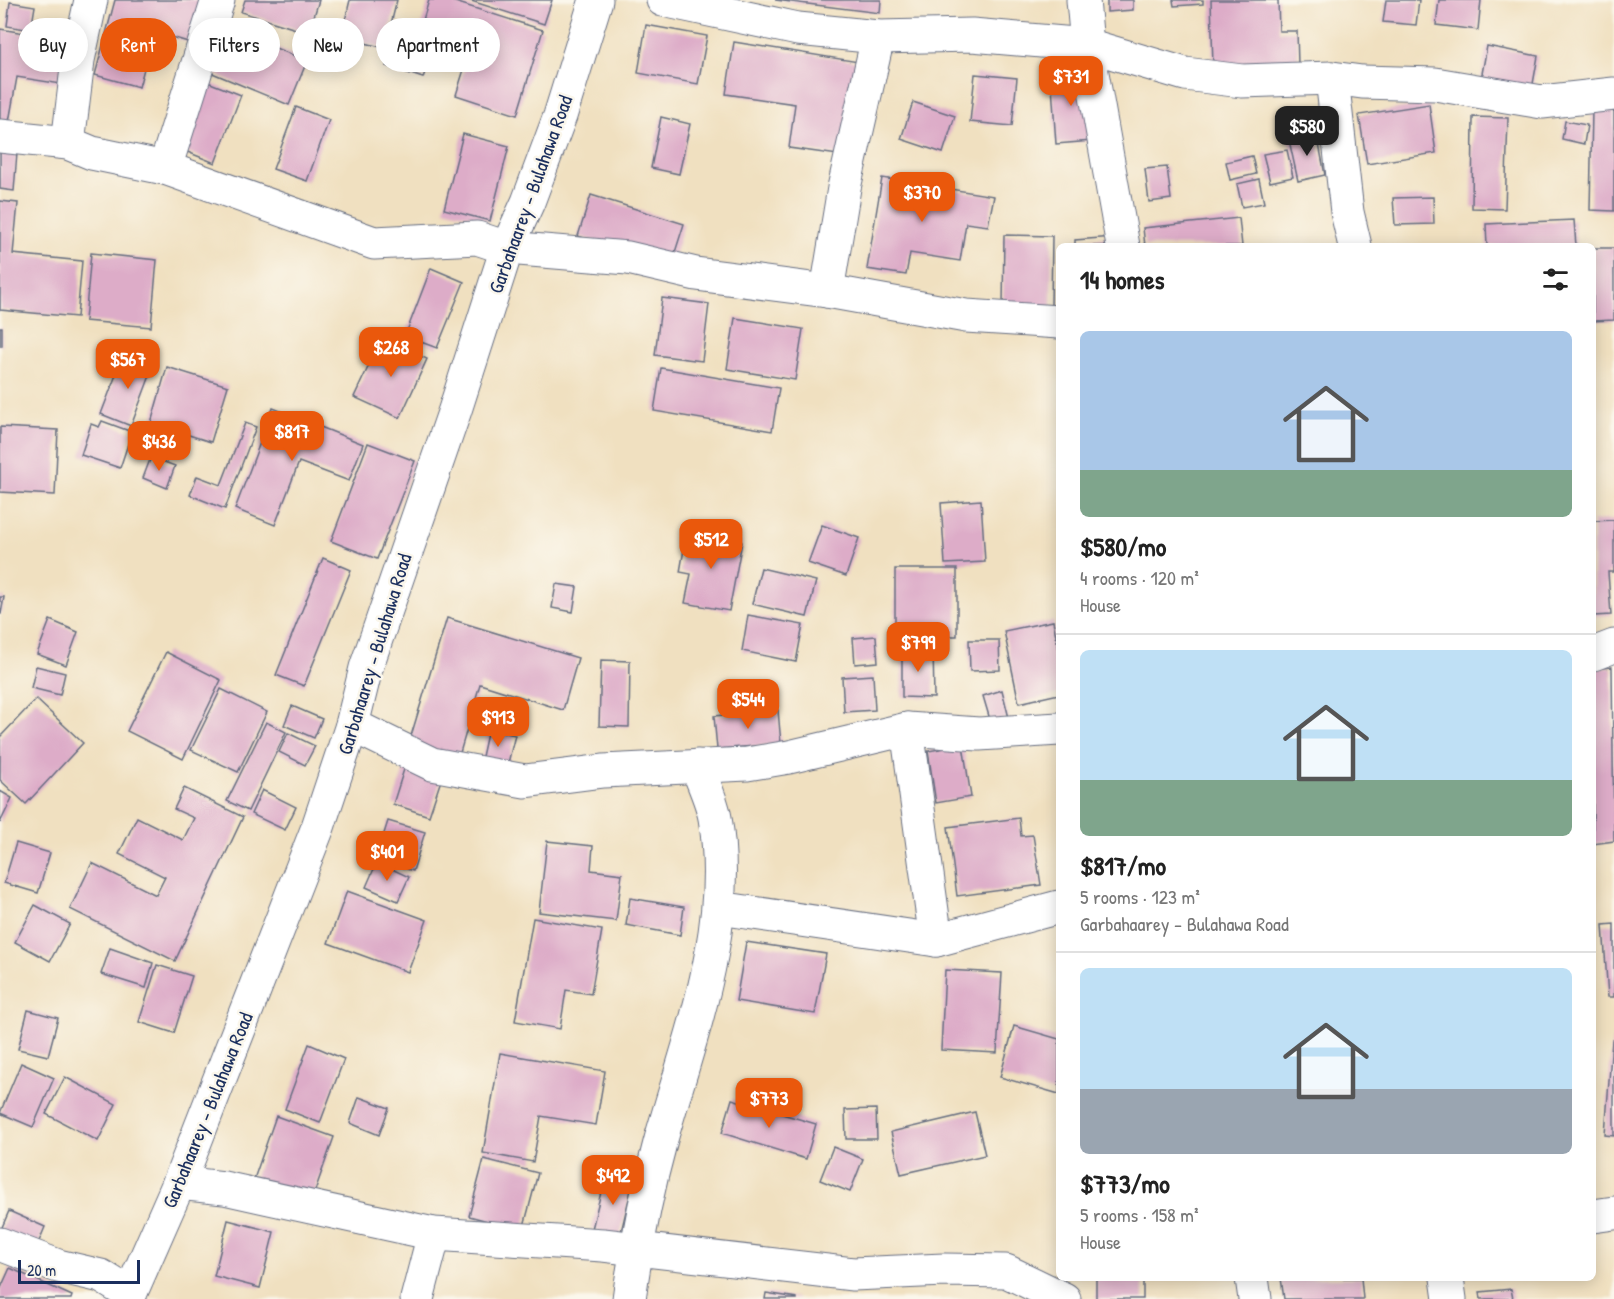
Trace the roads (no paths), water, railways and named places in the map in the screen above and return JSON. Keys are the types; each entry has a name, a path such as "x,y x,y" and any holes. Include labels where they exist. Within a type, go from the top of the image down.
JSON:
{"street":[{"path":"68,143 78,60 92,0"},
{"path":"165,168 218,0"},
{"name":"Garbahaarey - Bulahawa Road","path":"129,1297 179,1183 318,828 352,725 366,668 455,410 507,248 528,202 560,116 596,0"},
{"path":"663,0 798,29 878,37 972,35 1087,45 1185,74 1242,81 1332,78 1362,82 1435,84 1542,102 1614,94"},
{"path":"1083,0 1087,45 1122,243"},
{"path":"826,291 844,188 878,37"},
{"path":"1332,78 1347,212 1354,243"},
{"path":"0,136 68,143 92,153 165,168 374,243 477,238 507,248 628,258 696,274 826,291 966,316 1056,322"},
{"path":"1596,653 1614,646"},
{"path":"352,725 432,764 525,781 603,771 747,764 789,757 907,729 979,734 1056,729"},
{"path":"907,729 936,940"},
{"path":"629,1299 635,1251 659,1146 707,973 719,908 715,816 697,766"},
{"path":"719,908 936,940 1056,909"},
{"path":"179,1183 234,1190 434,1234 603,1245 635,1251 680,1253 734,1262 853,1274 944,1270 1006,1271 1056,1297"},
{"path":"1596,1216 1614,1213"},
{"path":"417,1299 434,1234"},
{"path":"0,1244 58,1266 101,1276 129,1297"},
{"path":"1253,1281 1256,1299"},
{"path":"1447,1281 1450,1299"}]}
